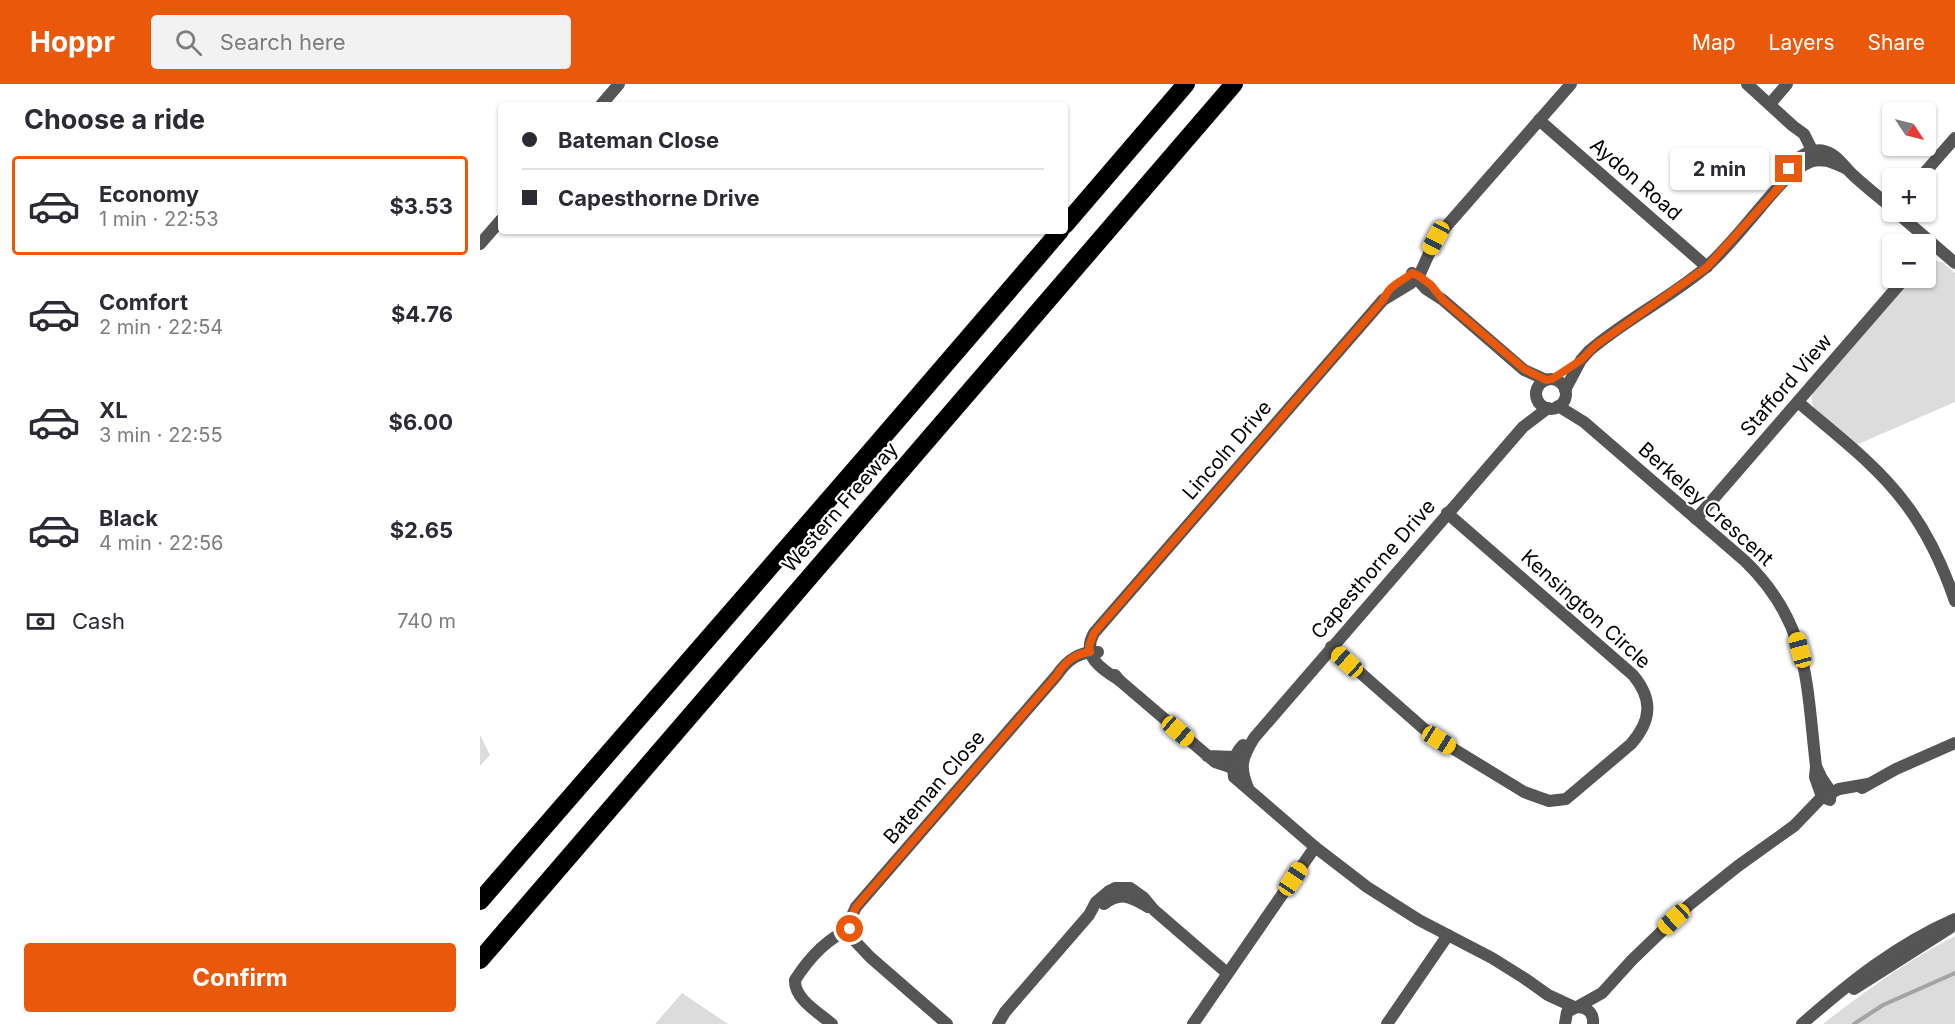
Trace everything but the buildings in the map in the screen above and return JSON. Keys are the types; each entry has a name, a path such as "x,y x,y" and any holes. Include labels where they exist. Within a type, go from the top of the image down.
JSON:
{"highway":[{"path":"1068,222 1186,84"},
{"name":"Western Freeway","path":"480,960 1234,84"},
{"name":"Western Freeway","path":"480,901 1057,234"}],"street":[{"path":"604,102 619,84"},
{"path":"1524,369 1544,406 1559,400 1561,382 1524,369 1443,300 1431,285 1415,276 1421,253 1571,84"},
{"path":"1747,84 1793,126 1810,155 1845,168 1882,200"},
{"path":"1770,104 1787,84"},
{"name":"Aydon Road","path":"1539,120 1707,267"},
{"path":"1929,168 1955,138"},
{"name":"Capesthorne Drive","path":"1549,379 1581,360 1596,345 1707,267 1810,155"},
{"path":"1905,222 1916,234"},
{"path":"480,244 498,223"},
{"path":"1936,252 1955,263"},
{"name":"Lincoln Drive","path":"1093,654 1098,645 1101,625 1383,300 1390,287 1415,276"},
{"name":"Stafford View","path":"1696,519 1896,288"},
{"name":"Capesthorne Drive","path":"1237,763 1243,758 1254,738 1523,427 1559,400 1581,360"},
{"path":"1537,396 1539,385 1549,379"},
{"name":"Capesthorne Drive","path":"1523,427 1537,396"},
{"name":"Berkeley Crescent","path":"1559,400 1760,575 1788,616 1797,638 1805,672 1816,766 1828,797"},
{"path":"1798,402 1884,478 1905,502 1940,560 1955,602"},
{"name":"Kensington Circle","path":"1331,648 1431,734 1524,792 1541,799 1549,801 1566,799 1636,738 1645,723 1648,711 1643,687 1617,660 1447,513"},
{"path":"1093,654 1102,659 1119,680 1207,756 1237,763 1248,789 1315,847 1394,905 1501,963 1548,995 1586,1009 1594,1021"},
{"name":"Bateman Close","path":"850,929 851,918 856,907 1057,675 1093,654"},
{"path":"1565,1022 1567,1012 1602,993 1632,960 1689,905 1794,826 1807,821 1828,797 1868,784 1955,743"},
{"path":"1193,1024 1315,847"},
{"path":"990,1024 1005,1012 1089,915 1110,899 1120,896 1137,901 1154,910 1227,973"},
{"path":"1802,1024 1865,972 1904,945 1955,919"},
{"path":"1819,1009 1877,975 1955,924"},
{"path":"832,1024 804,1000 795,987 795,980 824,944 837,934 850,929 853,939 859,946 947,1024"},
{"path":"1387,1024 1448,935"},
{"path":"1594,1021 1602,993"},
{"path":"1548,995 1565,1022"},
{"path":"998,1024 1005,1012"}],"shaded area":[{"path":"1936,261 1942,262 1955,273 1955,402 1856,445 1815,409 1812,396 1822,379 1904,288 1936,288"},
{"path":"480,735 490,755 480,766"},
{"path":"1955,936 1955,1024 1823,1024 1920,955"},
{"path":"682,993 728,1024 655,1024"}],"waterway":[{"path":"1854,1024 1883,1005 1955,973"}],"route":[{"path":"850,929 851,918 856,907 1063,666 1073,657 1090,652 1089,646 1094,633 1383,300 1394,284 1412,273 1419,276 1431,285 1443,300 1524,369 1546,380 1552,379 1707,267 1783,183 1789,169"}]}
